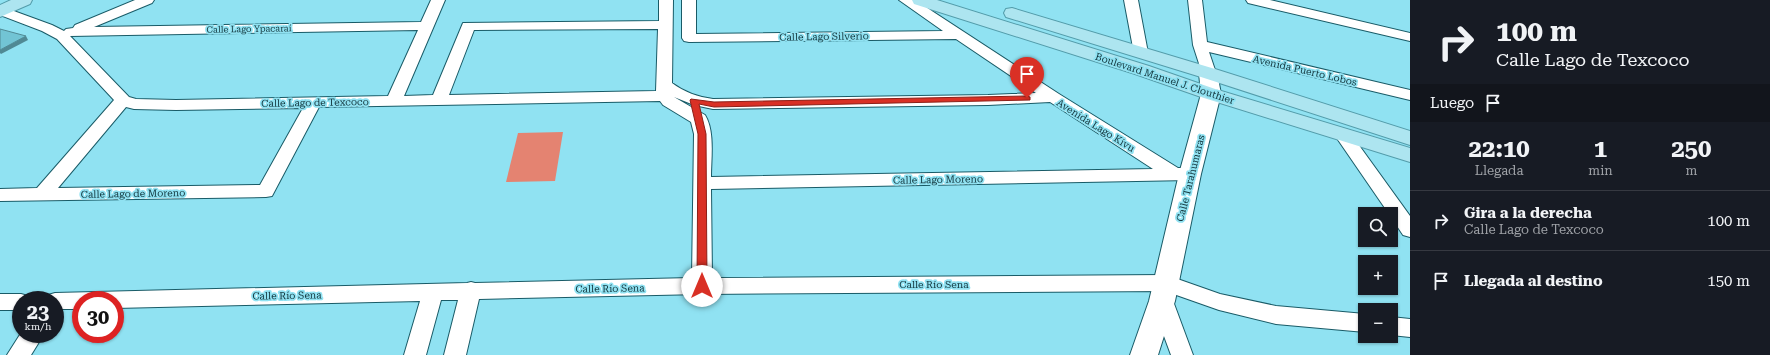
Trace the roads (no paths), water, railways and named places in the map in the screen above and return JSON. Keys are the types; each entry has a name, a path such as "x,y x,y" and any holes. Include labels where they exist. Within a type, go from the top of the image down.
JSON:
{"main road":[{"path":"1,11 24,0"},
{"name":"Boulevard Manuel J. Clouthier","path":"920,0 1142,70 1210,83 1348,119 1410,138"},
{"name":"Boulevard Manuel J. Clouthier","path":"971,0 1141,53 1210,83 1342,134 1410,155"}],"street":[{"path":"66,34 147,0"},
{"path":"394,101 438,0"},
{"path":"666,0 664,90 669,102 699,119"},
{"name":"Calle Lago Silverio","path":"689,0 689,38 959,35"},
{"name":"Avenida Lago Kivu","path":"906,0 1054,97 1182,174"},
{"path":"1131,0 1141,53"},
{"path":"1195,0 1200,45 1210,83"},
{"path":"1253,0 1410,36"},
{"path":"1,11 66,34 123,100 42,194"},
{"path":"439,100 468,26 666,25"},
{"name":"Calle Lago Ypacaraí","path":"66,34 427,26"},
{"name":"Avenida Puerto Lobos","path":"1200,45 1410,95"},
{"name":"Calle Tarahumaras","path":"1144,355 1164,292 1182,174 1210,83"},
{"path":"664,90 694,100 714,104 988,100 1054,97"},
{"name":"Calle Lago de Texcoco","path":"123,100 134,104 157,105 394,101 664,90"},
{"path":"694,100 702,134 702,286"},
{"name":"Calle Lago de Moreno","path":"0,195 266,191 314,102"},
{"path":"1342,134 1410,230"},
{"name":"Calle Lago Moreno","path":"701,183 1182,174"},
{"name":"Calle Río Sena","path":"64,302 472,290 702,286 1164,292 1219,302 1276,315 1358,322"},
{"path":"455,355 472,290"},
{"path":"415,355 433,292"},
{"path":"1164,292 1182,355"},
{"path":"0,302 12,302"},
{"path":"1398,327 1410,328"},
{"path":"18,355 27,343"}]}
